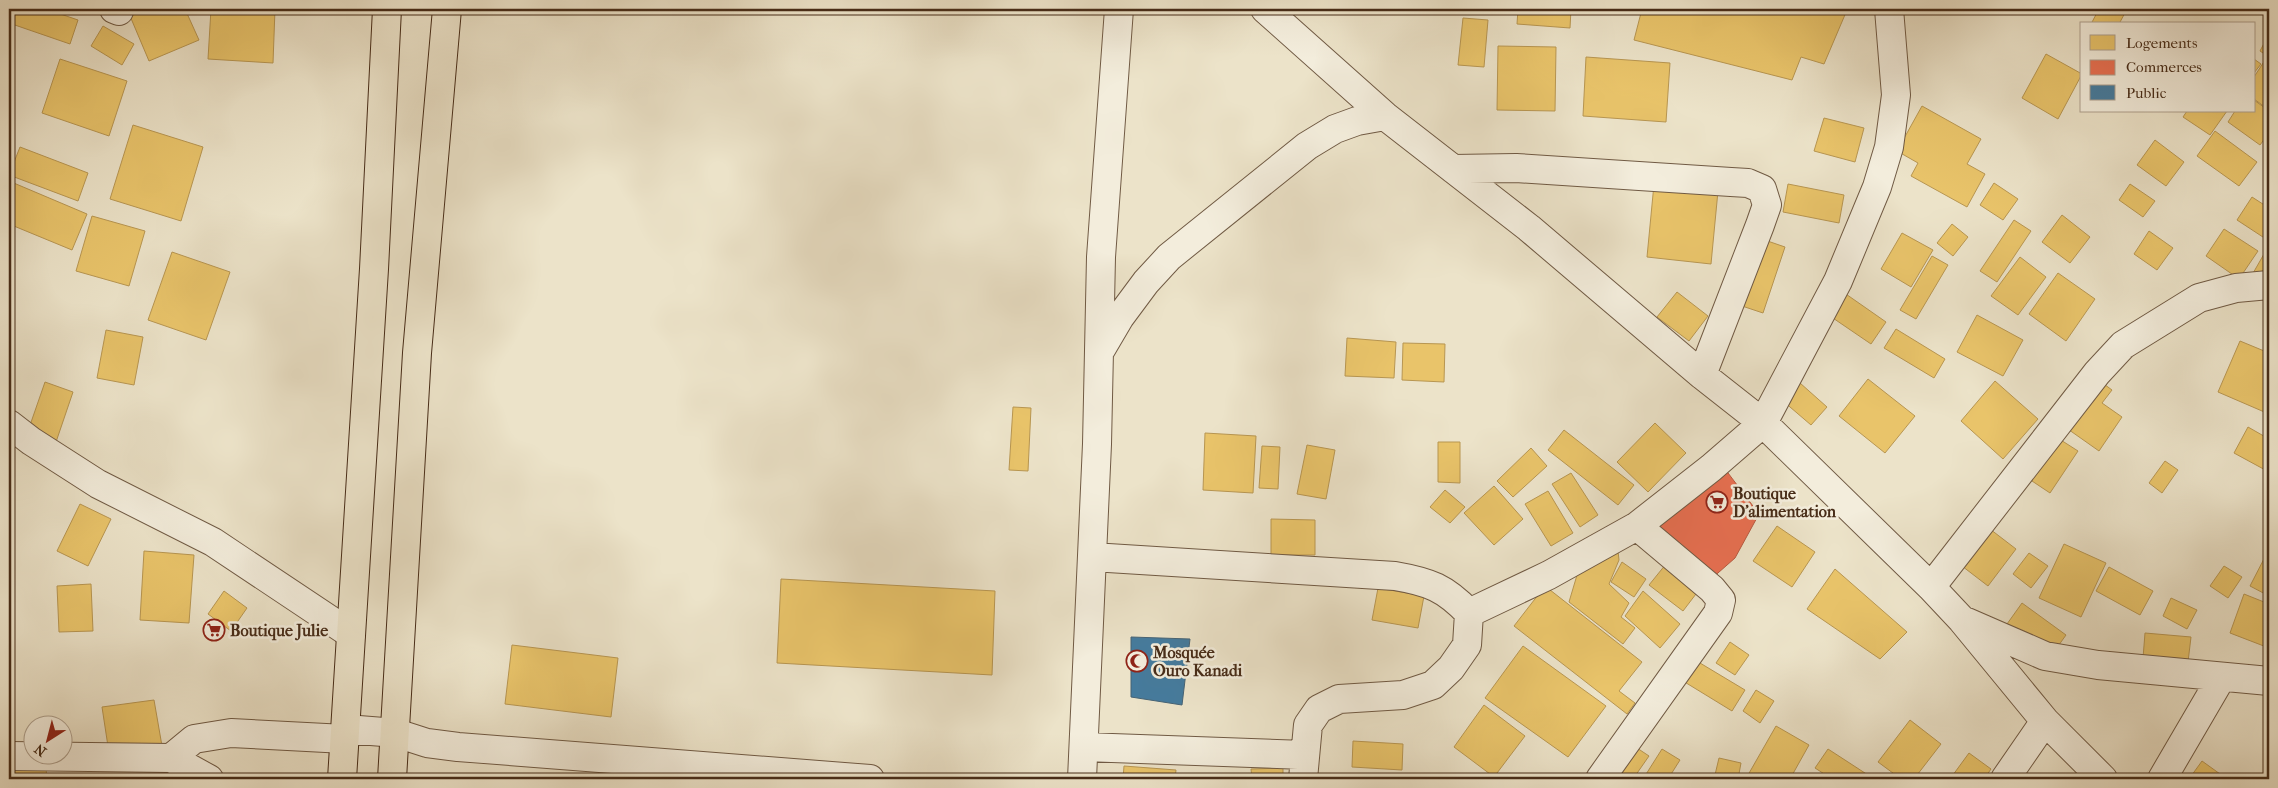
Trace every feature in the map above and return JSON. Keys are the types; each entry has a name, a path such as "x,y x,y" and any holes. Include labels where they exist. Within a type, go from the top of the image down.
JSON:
{"main road":[{"path":"342,779 374,269 387,9"},
{"path":"392,779 417,353 447,9"}],"street":[{"path":"1082,779 1100,353 1101,257 1119,9"},
{"path":"1265,9 1385,116 1566,258 1702,375 1763,423 1931,587 1962,620 2045,721 2103,779"},
{"path":"1469,613 1549,575 1636,526 1711,468 1763,423 1838,281 1878,188 1889,147 1896,94 1889,9"},
{"path":"1100,353 1120,317 1146,282 1169,256 1307,146 1342,126 1385,116"},
{"path":"1453,169 1535,170 1748,184 1762,189 1767,205 1702,375"},
{"path":"1931,587 2097,373 2123,345 2199,298 2236,288 2269,285"},
{"path":"9,424 31,442 98,484 213,542 352,634"},
{"path":"1600,779 1718,613 1720,600 1712,589 1636,526"},
{"path":"1084,747 1304,767 1308,725 1319,710 1339,699 1403,695 1433,685 1451,668 1467,645 1469,613 1451,594 1426,581 1396,576 1092,557"},
{"path":"1962,620 2046,656 2098,665 2269,681"},
{"path":"2162,779 2221,678"},
{"path":"2005,779 2045,721"},
{"path":"170,758 194,739 231,733 396,733 427,742 458,747 870,779"},
{"path":"9,756 170,758 209,779"}],"building: Logements":[{"path":"9,9 46,9 78,20 70,44 9,23"},
{"path":"148,9 185,9 199,40 149,61 130,16"},
{"path":"211,9 275,9 273,63 208,59"},
{"path":"1518,9 1571,9 1570,28 1517,24"},
{"path":"1642,9 1847,10 1824,64 1801,57 1792,80 1634,40"},
{"path":"2099,9 2127,9 2120,22 2092,22"},
{"path":"1463,18 1488,20 1484,67 1458,65"},
{"path":"103,26 134,44 122,65 91,46"},
{"path":"2269,34 2269,57 2260,51"},
{"path":"1498,46 1556,47 1555,111 1497,110"},
{"path":"2046,54 2080,73 2080,78 2058,119 2022,98"},
{"path":"1586,57 1670,63 1666,122 1583,116"},
{"path":"2267,57 2269,58 2269,100 2265,107 2256,100 2256,74"},
{"path":"60,59 127,81 109,136 42,113"},
{"path":"2256,60 2261,64 2256,70"},
{"path":"2256,101 2269,111 2269,133 2260,145 2228,122 2234,112 2256,112"},
{"path":"1922,106 1981,139 1967,164 1985,174 1967,207 1911,176 1918,163 1897,151"},
{"path":"2186,112 2226,112 2210,135 2183,117"},
{"path":"1824,118 1864,128 1855,162 1814,151"},
{"path":"133,125 203,147 181,221 110,199"},
{"path":"2215,131 2257,162 2239,186 2197,156"},
{"path":"2155,140 2184,162 2166,186 2137,165"},
{"path":"20,147 88,173 78,201 9,175"},
{"path":"9,181 87,214 72,250 9,224"},
{"path":"1994,183 2018,199 2003,220 1980,205"},
{"path":"1654,184 1718,191 1711,264 1647,257"},
{"path":"1788,184 1844,195 1839,223 1783,212"},
{"path":"2130,184 2155,201 2143,217 2119,200"},
{"path":"2252,197 2269,208 2269,241 2237,220"},
{"path":"2062,215 2090,237 2070,263 2042,242"},
{"path":"92,216 145,231 129,286 76,271"},
{"path":"2014,220 2031,231 1997,282 1980,271"},
{"path":"1952,224 1968,237 1953,256 1937,243"},
{"path":"9,228 14,231 9,243"},
{"path":"2224,229 2258,251 2239,279 2206,256"},
{"path":"2149,231 2173,248 2157,270 2134,254"},
{"path":"1902,233 1933,250 1911,287 1881,269"},
{"path":"1750,235 1785,247 1763,313 1727,301"},
{"path":"2268,247 2269,287 2244,289"},
{"path":"172,252 230,272 206,340 148,320"},
{"path":"1932,256 1948,265 1916,319 1900,310"},
{"path":"2020,257 2046,277 2018,315 1991,296"},
{"path":"2058,273 2095,299 2066,341 2029,314"},
{"path":"1677,292 1708,316 1689,341 1657,317"},
{"path":"1843,292 1886,322 1871,344 1827,314"},
{"path":"1977,315 2023,340 2003,376 1957,352"},
{"path":"1896,329 1945,359 1934,378 1884,348"},
{"path":"106,330 143,337 134,385 97,378"},
{"path":"1347,338 1396,342 1394,378 1345,376"},
{"path":"2240,341 2269,353 2269,414 2218,392"},
{"path":"1403,343 1445,344 1444,382 1402,380"},
{"path":"2089,373 2112,390 2102,403 2122,417 2099,451 2055,420"},
{"path":"1868,379 1915,416 1885,453 1839,416"},
{"path":"1995,381 2038,419 2003,459 1961,421"},
{"path":"45,382 73,392 56,442 28,431"},
{"path":"1800,383 1827,407 1811,425 1783,401"},
{"path":"1013,407 1031,408 1028,471 1009,470"},
{"path":"1655,423 1686,453 1648,492 1617,462"},
{"path":"2248,427 2269,439 2269,472 2234,453"},
{"path":"1564,430 1634,485 1618,505 1548,450"},
{"path":"1205,433 1256,436 1253,493 1203,490"},
{"path":"2053,435 2078,451 2050,493 2026,477"},
{"path":"1438,442 1460,442 1460,483 1438,482"},
{"path":"1307,445 1335,450 1326,499 1297,494"},
{"path":"1262,446 1280,447 1278,489 1259,488"},
{"path":"1531,448 1547,466 1513,497 1497,481"},
{"path":"2165,461 2178,470 2162,493 2149,483"},
{"path":"1571,473 1598,515 1580,527 1552,484"},
{"path":"1494,486 1523,519 1494,545 1464,513"},
{"path":"1445,490 1465,507 1450,523 1430,507"},
{"path":"1548,491 1573,533 1551,546 1525,504"},
{"path":"80,504 111,519 88,566 57,551"},
{"path":"1271,519 1315,520 1315,555 1271,555"},
{"path":"1777,526 1815,552 1792,587 1753,561"},
{"path":"1986,526 2016,549 1988,586 1958,563"},
{"path":"1617,542 1619,560 1609,584 1629,603 1621,617 1635,628 1623,644 1569,602 1580,565"},
{"path":"2064,544 2106,563 2081,617 2039,598"},
{"path":"144,551 194,555 189,623 140,620"},
{"path":"2029,553 2048,566 2031,588 2013,574"},
{"path":"2267,553 2269,554 2269,596 2250,586"},
{"path":"1622,562 1646,579 1634,597 1611,582"},
{"path":"1666,564 1699,590 1683,611 1649,585"},
{"path":"2224,566 2242,577 2228,598 2210,586"},
{"path":"2109,567 2153,591 2140,615 2096,591"},
{"path":"1835,569 1907,632 1880,659 1807,609"},
{"path":"781,579 995,591 992,675 777,663"},
{"path":"91,584 93,631 59,632 57,586"},
{"path":"1545,586 1642,662 1619,691 1635,703 1627,714 1514,626"},
{"path":"1378,588 1424,596 1418,628 1372,620"},
{"path":"224,591 247,608 231,631 208,614"},
{"path":"1643,591 1680,624 1660,648 1625,616"},
{"path":"2244,594 2269,604 2269,648 2230,633"},
{"path":"2171,598 2197,610 2187,629 2163,616"},
{"path":"2022,603 2066,635 2051,656 2007,624"},
{"path":"2145,633 2191,637 2188,662 2143,658"},
{"path":"1730,642 1749,655 1735,675 1716,663"},
{"path":"512,645 618,658 611,717 505,704"},
{"path":"1523,646 1606,706 1568,757 1485,698"},
{"path":"1695,660 1745,690 1732,711 1683,681"},
{"path":"1756,690 1774,701 1760,723 1743,711"},
{"path":"154,700 162,746 109,753 102,707"},
{"path":"1484,705 1525,736 1494,777 1454,747"},
{"path":"1910,720 1941,744 1914,779 1901,779 1878,762"},
{"path":"1776,726 1809,745 1790,779 1755,779 1748,775"},
{"path":"1353,741 1403,744 1402,770 1352,767"},
{"path":"1631,744 1649,756 1633,779 1620,779 1611,773"},
{"path":"1662,749 1680,760 1668,779 1643,779"},
{"path":"1828,749 1868,775 1865,779 1832,779 1815,768"},
{"path":"1969,753 1991,769 1984,779 1950,779"},
{"path":"1719,758 1741,763 1738,779 1714,779"},
{"path":"2202,761 2227,779 2189,779"},
{"path":"1124,766 1176,770 1175,779 1123,779"},
{"path":"46,768 47,779 11,779 11,771"},
{"path":"1283,768 1283,779 1252,779 1251,769"},
{"path":"1526,774 1533,779 1522,779"},
{"path":"1374,776 1396,779 1374,779"}],"building: Commerces":[{"path":"1722,465 1759,514 1735,558 1710,580 1648,517"}],"building: Public":[{"path":"1131,637 1190,639 1182,705 1131,697"}],"place":[{"name":"Boutique D'alimentation","path":"1717,502"},
{"name":"Boutique Julie","path":"214,630"},
{"name":"Mosquée Ouro Kanadi","path":"1137,661"}]}
